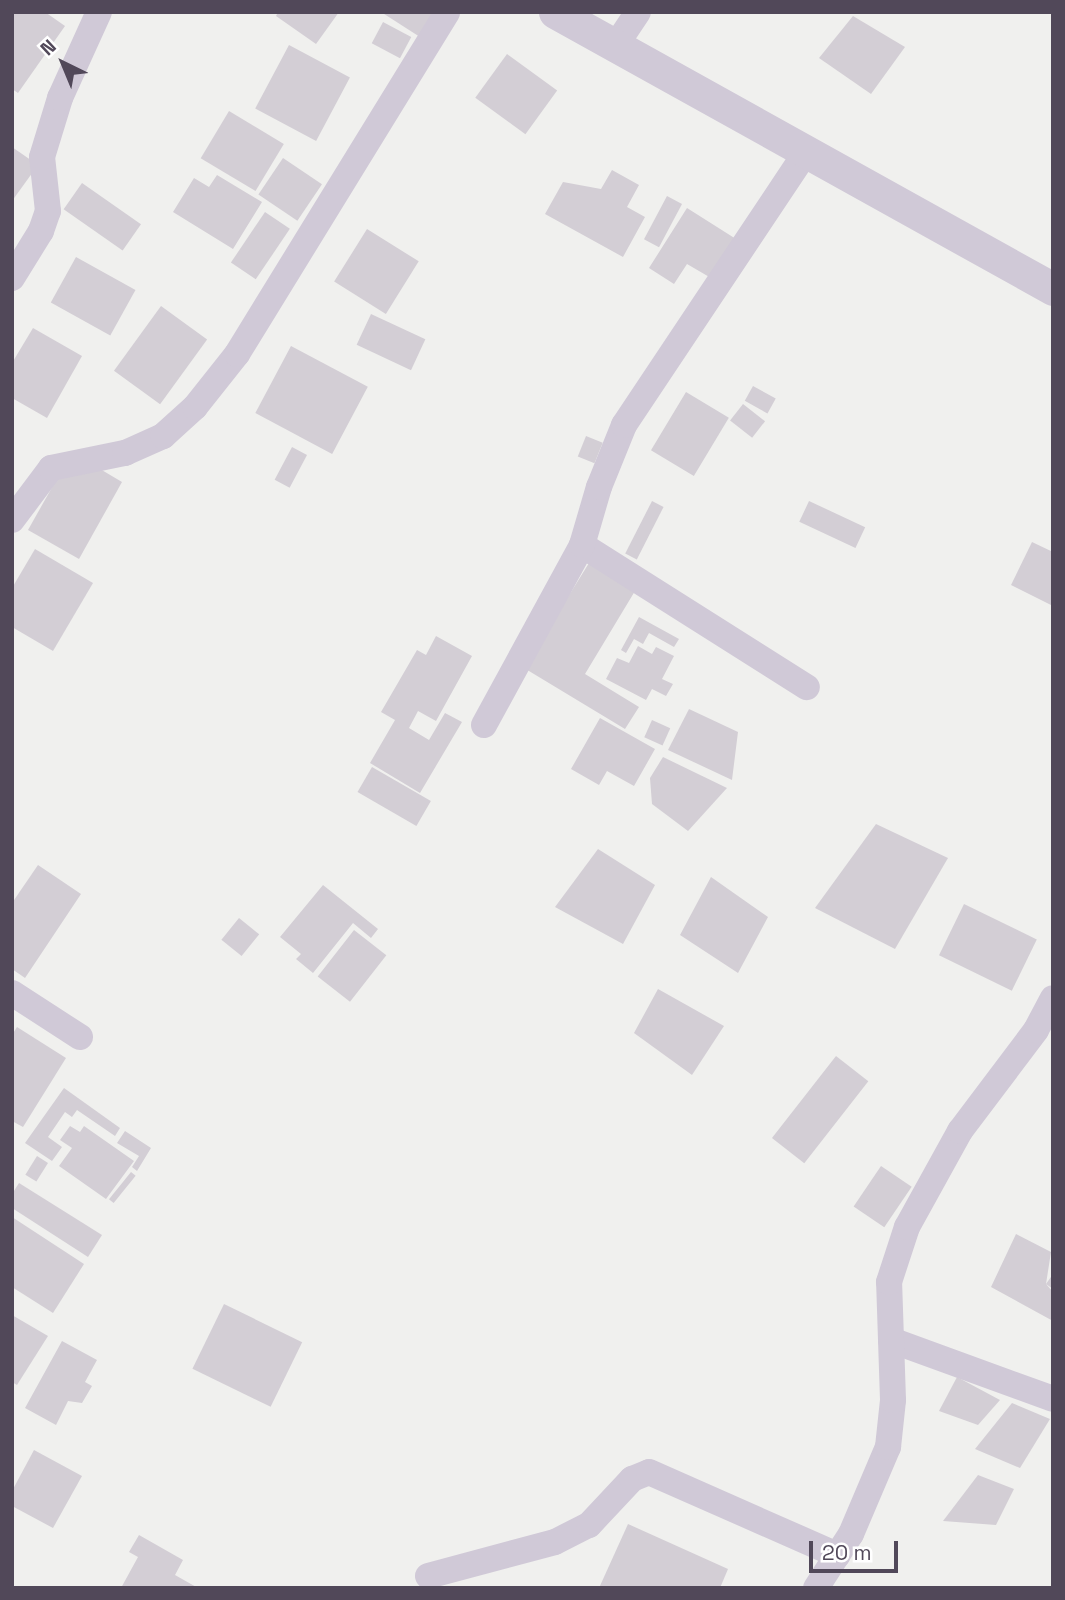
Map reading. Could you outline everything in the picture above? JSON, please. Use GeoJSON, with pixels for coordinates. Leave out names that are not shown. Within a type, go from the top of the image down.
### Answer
{"type":"FeatureCollection","features":[{"type":"Feature","properties":{"kind":"street"},"geometry":{"type":"LineString","coordinates":[[12,278],[41,232],[48,211],[42,157],[60,98],[99,12]]}},
{"type":"Feature","properties":{"kind":"street"},"geometry":{"type":"LineString","coordinates":[[12,520],[51,468],[125,453],[163,436],[195,407],[237,354],[447,12]]}},
{"type":"Feature","properties":{"kind":"street"},"geometry":{"type":"LineString","coordinates":[[555,12],[805,155],[1053,289]]}},
{"type":"Feature","properties":{"kind":"street"},"geometry":{"type":"LineString","coordinates":[[614,48],[638,12]]}},
{"type":"Feature","properties":{"kind":"street"},"geometry":{"type":"LineString","coordinates":[[484,725],[582,545],[599,487],[624,425],[805,155]]}},
{"type":"Feature","properties":{"kind":"street"},"geometry":{"type":"LineString","coordinates":[[582,545],[807,687]]}},
{"type":"Feature","properties":{"kind":"street"},"geometry":{"type":"LineString","coordinates":[[12,992],[80,1037]]}},
{"type":"Feature","properties":{"kind":"street"},"geometry":{"type":"LineString","coordinates":[[816,1588],[851,1534],[888,1447],[891,1340],[889,1282],[907,1227],[960,1131],[1036,1030],[1053,998]]}},
{"type":"Feature","properties":{"kind":"street"},"geometry":{"type":"LineString","coordinates":[[891,1340],[1053,1399]]}},
{"type":"Feature","properties":{"kind":"street"},"geometry":{"type":"LineString","coordinates":[[428,1576],[555,1542],[589,1525],[632,1479],[649,1472],[837,1555]]}},
{"type":"Feature","properties":{"kind":"building"},"geometry":{"type":"Polygon","coordinates":[[[12,12],[45,12],[65,26],[18,93],[12,89],[12,12]]]}},
{"type":"Feature","properties":{"kind":"building"},"geometry":{"type":"Polygon","coordinates":[[[278,12],[339,12],[316,44],[276,16],[278,12]]]}},
{"type":"Feature","properties":{"kind":"building"},"geometry":{"type":"Polygon","coordinates":[[[381,12],[429,12],[433,15],[420,37],[381,12]]]}},
{"type":"Feature","properties":{"kind":"building"},"geometry":{"type":"Polygon","coordinates":[[[853,16],[905,47],[871,94],[819,58],[853,16]]]}},
{"type":"Feature","properties":{"kind":"building"},"geometry":{"type":"Polygon","coordinates":[[[383,22],[411,37],[400,58],[372,43],[383,22]]]}},
{"type":"Feature","properties":{"kind":"building"},"geometry":{"type":"Polygon","coordinates":[[[289,45],[350,77],[316,141],[255,109],[289,45]]]}},
{"type":"Feature","properties":{"kind":"building"},"geometry":{"type":"Polygon","coordinates":[[[507,54],[557,90],[525,134],[475,98],[507,54]]]}},
{"type":"Feature","properties":{"kind":"building"},"geometry":{"type":"Polygon","coordinates":[[[229,111],[284,144],[256,191],[201,158],[229,111]]]}},
{"type":"Feature","properties":{"kind":"building"},"geometry":{"type":"Polygon","coordinates":[[[12,147],[38,165],[12,201],[12,147]]]}},
{"type":"Feature","properties":{"kind":"building"},"geometry":{"type":"Polygon","coordinates":[[[283,158],[322,184],[297,221],[258,194],[283,158]]]}},
{"type":"Feature","properties":{"kind":"building"},"geometry":{"type":"Polygon","coordinates":[[[612,170],[639,185],[627,207],[645,217],[623,257],[545,214],[563,182],[601,189],[612,170]]]}},
{"type":"Feature","properties":{"kind":"building"},"geometry":{"type":"Polygon","coordinates":[[[217,175],[262,202],[233,249],[173,212],[194,178],[209,187],[217,175]]]}},
{"type":"Feature","properties":{"kind":"building"},"geometry":{"type":"Polygon","coordinates":[[[82,183],[141,224],[123,251],[64,209],[82,183]]]}},
{"type":"Feature","properties":{"kind":"building"},"geometry":{"type":"Polygon","coordinates":[[[667,196],[682,204],[659,247],[644,239],[667,196]]]}},
{"type":"Feature","properties":{"kind":"building"},"geometry":{"type":"Polygon","coordinates":[[[687,208],[736,239],[711,278],[687,264],[674,284],[649,268],[687,208]]]}},
{"type":"Feature","properties":{"kind":"building"},"geometry":{"type":"Polygon","coordinates":[[[265,212],[290,229],[256,279],[231,263],[265,212]]]}},
{"type":"Feature","properties":{"kind":"building"},"geometry":{"type":"Polygon","coordinates":[[[367,229],[419,261],[386,314],[334,282],[367,229]]]}},
{"type":"Feature","properties":{"kind":"building"},"geometry":{"type":"Polygon","coordinates":[[[76,257],[135,290],[110,335],[51,302],[76,257]]]}},
{"type":"Feature","properties":{"kind":"building"},"geometry":{"type":"Polygon","coordinates":[[[161,306],[207,340],[160,404],[114,371],[161,306]]]}},
{"type":"Feature","properties":{"kind":"building"},"geometry":{"type":"Polygon","coordinates":[[[371,314],[425,339],[411,370],[357,345],[371,314]]]}},
{"type":"Feature","properties":{"kind":"building"},"geometry":{"type":"Polygon","coordinates":[[[33,328],[82,356],[47,418],[12,398],[12,363],[33,328]]]}},
{"type":"Feature","properties":{"kind":"building"},"geometry":{"type":"Polygon","coordinates":[[[291,346],[368,387],[332,454],[255,413],[291,346]]]}},
{"type":"Feature","properties":{"kind":"building"},"geometry":{"type":"Polygon","coordinates":[[[753,386],[776,399],[767,413],[745,401],[753,386]]]}},
{"type":"Feature","properties":{"kind":"building"},"geometry":{"type":"Polygon","coordinates":[[[686,392],[729,418],[694,476],[651,450],[686,392]]]}},
{"type":"Feature","properties":{"kind":"building"},"geometry":{"type":"Polygon","coordinates":[[[743,404],[765,421],[752,438],[730,421],[743,404]]]}},
{"type":"Feature","properties":{"kind":"building"},"geometry":{"type":"Polygon","coordinates":[[[586,436],[603,443],[594,463],[578,456],[586,436]]]}},
{"type":"Feature","properties":{"kind":"building"},"geometry":{"type":"Polygon","coordinates":[[[292,447],[307,455],[290,488],[275,480],[292,447]]]}},
{"type":"Feature","properties":{"kind":"building"},"geometry":{"type":"Polygon","coordinates":[[[95,466],[122,482],[79,559],[28,530],[59,475],[95,466]]]}},
{"type":"Feature","properties":{"kind":"building"},"geometry":{"type":"Polygon","coordinates":[[[652,501],[664,507],[637,559],[625,554],[652,501]]]}},
{"type":"Feature","properties":{"kind":"building"},"geometry":{"type":"Polygon","coordinates":[[[809,501],[865,527],[855,548],[799,522],[809,501]]]}},
{"type":"Feature","properties":{"kind":"building"},"geometry":{"type":"Polygon","coordinates":[[[1032,542],[1053,552],[1053,606],[1011,585],[1032,542]]]}},
{"type":"Feature","properties":{"kind":"building"},"geometry":{"type":"Polygon","coordinates":[[[35,549],[93,583],[53,651],[12,627],[12,588],[35,549]]]}},
{"type":"Feature","properties":{"kind":"building"},"geometry":{"type":"Polygon","coordinates":[[[589,563],[635,591],[585,674],[639,707],[625,729],[524,668],[589,563]]]}},
{"type":"Feature","properties":{"kind":"building"},"geometry":{"type":"Polygon","coordinates":[[[639,617],[679,639],[674,647],[649,633],[643,644],[634,639],[626,653],[621,650],[639,617]]]}},
{"type":"Feature","properties":{"kind":"building"},"geometry":{"type":"Polygon","coordinates":[[[436,636],[472,656],[436,721],[418,711],[409,728],[429,740],[445,713],[462,722],[420,793],[370,763],[395,720],[381,712],[417,650],[426,655],[436,636]]]}},
{"type":"Feature","properties":{"kind":"building"},"geometry":{"type":"Polygon","coordinates":[[[638,646],[652,654],[656,647],[674,656],[662,679],[673,684],[666,696],[652,689],[646,700],[606,679],[617,658],[629,663],[638,646]]]}},
{"type":"Feature","properties":{"kind":"building"},"geometry":{"type":"Polygon","coordinates":[[[689,709],[738,732],[732,780],[668,750],[689,709]]]}},
{"type":"Feature","properties":{"kind":"building"},"geometry":{"type":"Polygon","coordinates":[[[600,718],[655,749],[634,786],[607,771],[599,785],[571,769],[600,718]]]}},
{"type":"Feature","properties":{"kind":"building"},"geometry":{"type":"Polygon","coordinates":[[[652,720],[670,728],[663,745],[644,737],[652,720]]]}},
{"type":"Feature","properties":{"kind":"building"},"geometry":{"type":"Polygon","coordinates":[[[663,757],[727,788],[688,831],[652,804],[650,778],[663,757]]]}},
{"type":"Feature","properties":{"kind":"building"},"geometry":{"type":"Polygon","coordinates":[[[372,767],[431,801],[416,826],[358,792],[372,767]]]}},
{"type":"Feature","properties":{"kind":"building"},"geometry":{"type":"Polygon","coordinates":[[[876,824],[948,858],[895,949],[815,908],[876,824]]]}},
{"type":"Feature","properties":{"kind":"building"},"geometry":{"type":"Polygon","coordinates":[[[598,849],[655,885],[623,944],[555,907],[598,849]]]}},
{"type":"Feature","properties":{"kind":"building"},"geometry":{"type":"Polygon","coordinates":[[[38,865],[81,894],[25,978],[12,969],[12,903],[38,865]]]}},
{"type":"Feature","properties":{"kind":"building"},"geometry":{"type":"Polygon","coordinates":[[[711,877],[768,917],[738,973],[680,935],[711,877]]]}},
{"type":"Feature","properties":{"kind":"building"},"geometry":{"type":"Polygon","coordinates":[[[323,885],[378,929],[371,938],[353,923],[313,973],[296,959],[301,954],[280,937],[323,885]]]}},
{"type":"Feature","properties":{"kind":"building"},"geometry":{"type":"Polygon","coordinates":[[[964,904],[1037,940],[1012,991],[939,955],[964,904]]]}},
{"type":"Feature","properties":{"kind":"building"},"geometry":{"type":"Polygon","coordinates":[[[239,918],[259,934],[242,956],[221,940],[239,918]]]}},
{"type":"Feature","properties":{"kind":"building"},"geometry":{"type":"Polygon","coordinates":[[[354,930],[386,955],[350,1002],[318,976],[354,930]]]}},
{"type":"Feature","properties":{"kind":"building"},"geometry":{"type":"Polygon","coordinates":[[[658,989],[724,1026],[692,1075],[634,1033],[658,989]]]}},
{"type":"Feature","properties":{"kind":"building"},"geometry":{"type":"Polygon","coordinates":[[[17,1027],[66,1058],[23,1127],[12,1121],[12,1035],[17,1027]]]}},
{"type":"Feature","properties":{"kind":"building"},"geometry":{"type":"Polygon","coordinates":[[[836,1056],[868,1081],[804,1163],[772,1138],[836,1056]]]}},
{"type":"Feature","properties":{"kind":"building"},"geometry":{"type":"Polygon","coordinates":[[[64,1088],[120,1128],[115,1136],[77,1110],[72,1117],[65,1112],[48,1137],[62,1147],[52,1161],[25,1143],[64,1088]]]}},
{"type":"Feature","properties":{"kind":"building"},"geometry":{"type":"Polygon","coordinates":[[[70,1126],[80,1132],[84,1126],[134,1161],[106,1199],[59,1166],[72,1148],[60,1140],[70,1126]]]}},
{"type":"Feature","properties":{"kind":"building"},"geometry":{"type":"Polygon","coordinates":[[[125,1131],[151,1148],[137,1171],[132,1167],[139,1156],[117,1143],[125,1131]]]}},
{"type":"Feature","properties":{"kind":"building"},"geometry":{"type":"Polygon","coordinates":[[[37,1156],[48,1163],[36,1182],[25,1175],[37,1156]]]}},
{"type":"Feature","properties":{"kind":"building"},"geometry":{"type":"Polygon","coordinates":[[[881,1166],[912,1187],[884,1227],[854,1207],[881,1166]]]}},
{"type":"Feature","properties":{"kind":"building"},"geometry":{"type":"Polygon","coordinates":[[[131,1172],[136,1176],[114,1203],[109,1199],[131,1172]]]}},
{"type":"Feature","properties":{"kind":"building"},"geometry":{"type":"Polygon","coordinates":[[[19,1183],[102,1235],[88,1257],[12,1208],[12,1194],[19,1183]]]}},
{"type":"Feature","properties":{"kind":"building"},"geometry":{"type":"Polygon","coordinates":[[[12,1217],[84,1264],[53,1313],[12,1287],[12,1217]]]}},
{"type":"Feature","properties":{"kind":"building"},"geometry":{"type":"Polygon","coordinates":[[[1016,1234],[1051,1252],[1046,1284],[1053,1292],[1053,1321],[991,1287],[1016,1234]]]}},
{"type":"Feature","properties":{"kind":"building"},"geometry":{"type":"Polygon","coordinates":[[[1053,1274],[1053,1289],[1046,1284],[1053,1274]]]}},
{"type":"Feature","properties":{"kind":"building"},"geometry":{"type":"Polygon","coordinates":[[[224,1304],[302,1342],[271,1407],[192,1369],[224,1304]]]}},
{"type":"Feature","properties":{"kind":"building"},"geometry":{"type":"Polygon","coordinates":[[[12,1315],[48,1336],[17,1385],[12,1382],[12,1315]]]}},
{"type":"Feature","properties":{"kind":"building"},"geometry":{"type":"Polygon","coordinates":[[[62,1341],[97,1360],[85,1382],[92,1386],[82,1403],[68,1401],[56,1425],[25,1408],[62,1341]]]}},
{"type":"Feature","properties":{"kind":"building"},"geometry":{"type":"Polygon","coordinates":[[[957,1377],[1000,1400],[978,1425],[939,1411],[957,1377]]]}},
{"type":"Feature","properties":{"kind":"building"},"geometry":{"type":"Polygon","coordinates":[[[1012,1403],[1050,1419],[1020,1468],[975,1449],[1012,1403]]]}},
{"type":"Feature","properties":{"kind":"building"},"geometry":{"type":"Polygon","coordinates":[[[34,1450],[82,1476],[53,1528],[12,1506],[12,1491],[34,1450]]]}},
{"type":"Feature","properties":{"kind":"building"},"geometry":{"type":"Polygon","coordinates":[[[978,1475],[1014,1489],[996,1525],[943,1521],[978,1475]]]}},
{"type":"Feature","properties":{"kind":"building"},"geometry":{"type":"Polygon","coordinates":[[[628,1524],[728,1569],[720,1588],[599,1588],[628,1524]]]}},
{"type":"Feature","properties":{"kind":"building"},"geometry":{"type":"Polygon","coordinates":[[[139,1535],[183,1560],[175,1575],[198,1588],[121,1588],[138,1557],[129,1552],[139,1535]]]}}]}
